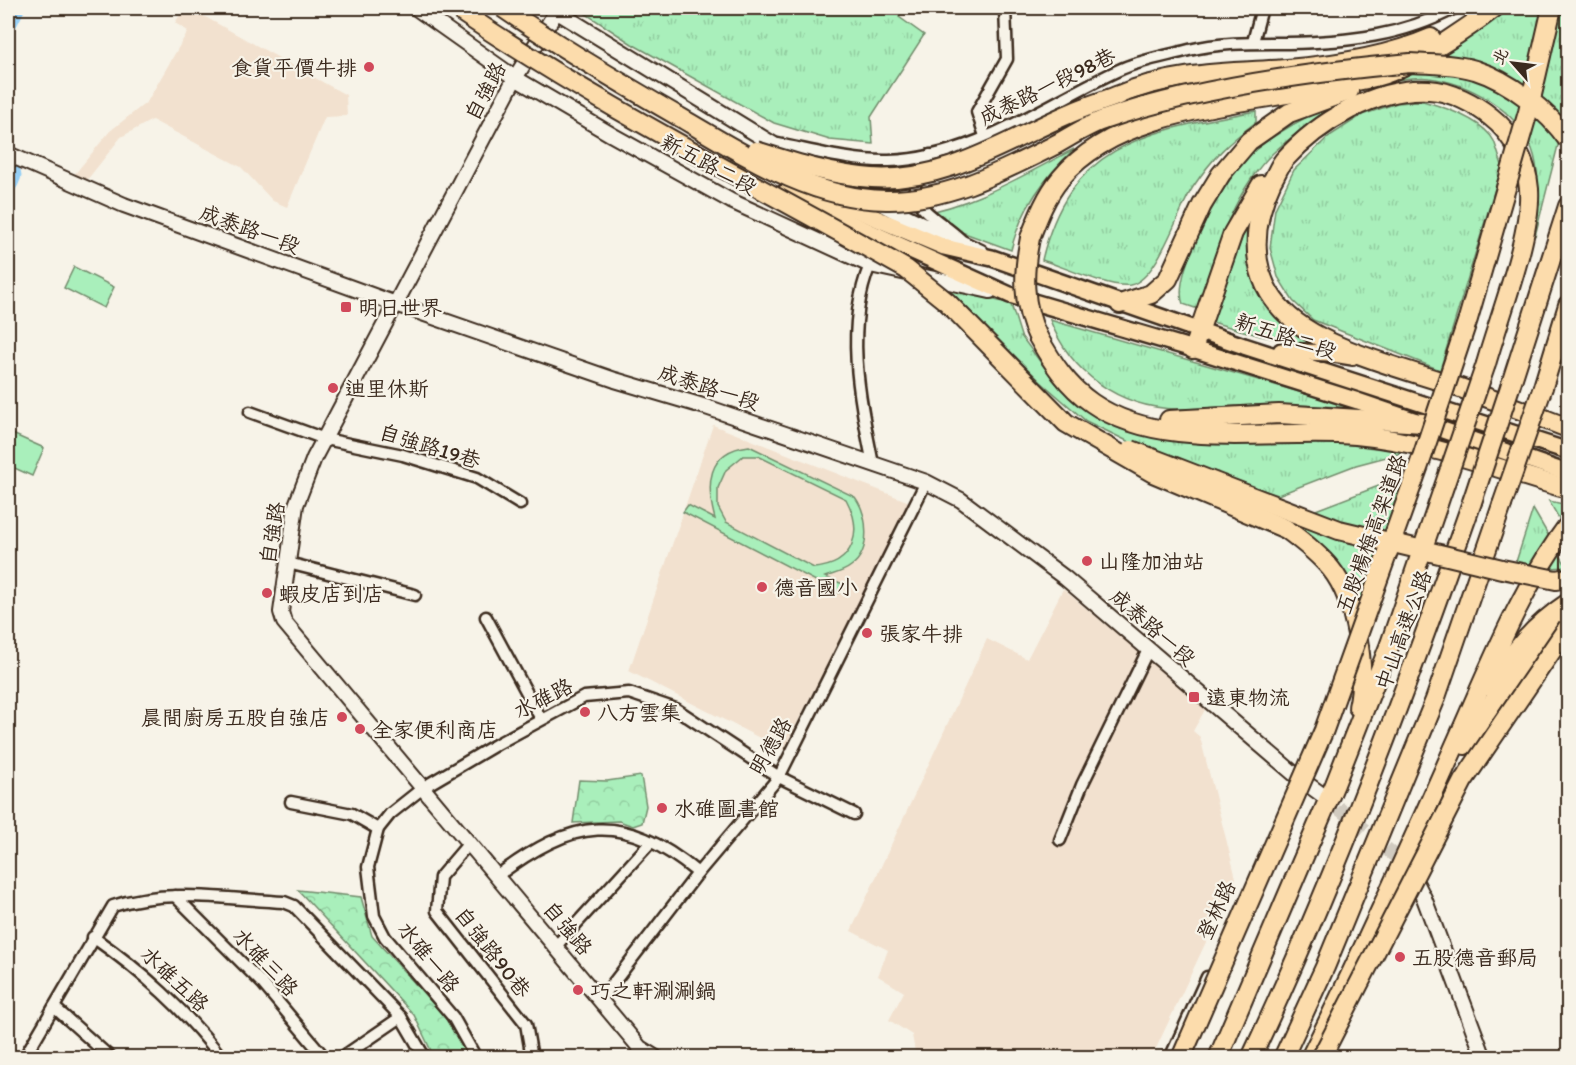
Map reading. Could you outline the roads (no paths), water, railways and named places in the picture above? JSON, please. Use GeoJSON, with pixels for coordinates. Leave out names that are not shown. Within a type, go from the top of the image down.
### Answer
{"type":"FeatureCollection","features":[{"type":"Feature","properties":{"kind":"highway"},"geometry":{"type":"LineString","coordinates":[[460,8],[527,57],[607,106],[906,269],[937,294],[1066,423],[1153,473],[1221,499],[1286,529],[1331,569],[1350,601],[1360,664],[1360,698],[1350,744],[1328,789]]}},
{"type":"Feature","properties":{"kind":"highway"},"geometry":{"type":"LineString","coordinates":[[503,8],[732,149],[817,188],[884,200],[919,199],[955,189],[998,172],[1102,120],[1173,98],[1376,66],[1441,64],[1476,70],[1506,85],[1535,106],[1557,125],[1569,140]]}},
{"type":"Feature","properties":{"kind":"highway"},"geometry":{"type":"LineString","coordinates":[[685,120],[753,150],[818,171],[874,178],[921,174],[985,155],[1072,113],[1119,95],[1178,78],[1312,66],[1403,49],[1430,39],[1485,8]]}},
{"type":"Feature","properties":{"kind":"highway"},"geometry":{"type":"LineString","coordinates":[[1120,304],[1150,294],[1168,279],[1202,205],[1221,174],[1249,141],[1289,113],[1389,73],[1456,34],[1494,8]]}},
{"type":"Feature","properties":{"kind":"highway","name":"五股楊梅高架道路"},"geometry":{"type":"LineString","coordinates":[[1181,1058],[1324,730],[1422,457],[1468,319],[1522,133],[1552,8]]}},
{"type":"Feature","properties":{"kind":"highway"},"geometry":{"type":"LineString","coordinates":[[1389,73],[1303,92],[1189,112],[1140,127],[1095,147],[1061,177],[1047,199],[1030,238],[1024,267],[1029,320],[1060,374],[1072,386],[1105,410],[1153,428],[1192,433],[1357,435],[1427,449],[1569,489]]}},
{"type":"Feature","properties":{"kind":"highway"},"geometry":{"type":"LineString","coordinates":[[1193,349],[1233,233],[1257,190],[1282,161],[1320,129],[1356,106],[1404,91],[1431,90],[1452,95],[1482,110],[1500,124],[1521,158],[1529,189],[1526,230],[1485,364],[1390,644],[1218,1058]]}},
{"type":"Feature","properties":{"kind":"highway"},"geometry":{"type":"LineString","coordinates":[[1282,161],[1262,202],[1255,251],[1263,280],[1278,306],[1309,332],[1382,362],[1569,428]]}},
{"type":"Feature","properties":{"kind":"highway","name":"中山高速公路"},"geometry":{"type":"LineString","coordinates":[[1251,1058],[1300,953],[1400,705],[1472,502],[1569,206]]}},
{"type":"Feature","properties":{"kind":"highway"},"geometry":{"type":"LineString","coordinates":[[859,242],[910,264],[952,299],[1047,397],[1067,414],[1128,448],[1339,530],[1502,569],[1556,580],[1569,578]]}},
{"type":"Feature","properties":{"kind":"highway"},"geometry":{"type":"LineString","coordinates":[[1283,1058],[1325,967],[1436,700],[1569,305]]}},
{"type":"Feature","properties":{"kind":"highway"},"geometry":{"type":"LineString","coordinates":[[1543,387],[1569,330]]}},
{"type":"Feature","properties":{"kind":"highway"},"geometry":{"type":"LineString","coordinates":[[1072,386],[1146,417],[1176,421],[1279,414],[1423,423]]}},
{"type":"Feature","properties":{"kind":"highway"},"geometry":{"type":"LineString","coordinates":[[1310,1058],[1514,616],[1552,547],[1569,525]]}},
{"type":"Feature","properties":{"kind":"highway"},"geometry":{"type":"LineString","coordinates":[[1422,819],[1495,682],[1517,648],[1543,620],[1569,603]]}},
{"type":"Feature","properties":{"kind":"highway"},"geometry":{"type":"LineString","coordinates":[[1422,819],[1465,746],[1503,689],[1529,655],[1555,629],[1569,621]]}},
{"type":"Feature","properties":{"kind":"highway"},"geometry":{"type":"LineString","coordinates":[[1321,1058],[1463,781],[1569,627]]}},
{"type":"Feature","properties":{"kind":"main road","name":"新五路二段"},"geometry":{"type":"LineString","coordinates":[[416,8],[515,78],[612,135],[731,201],[870,265],[1010,295],[1193,349],[1423,423],[1569,474]]}},
{"type":"Feature","properties":{"kind":"main road","name":"新五路二段"},"geometry":{"type":"LineString","coordinates":[[460,8],[627,92],[794,183],[883,223],[944,247],[992,258],[1120,304],[1569,451]]}},
{"type":"Feature","properties":{"kind":"main road","name":"新五路二段"},"geometry":{"type":"LineString","coordinates":[[494,8],[535,45],[620,105],[788,195],[1010,295]]}},
{"type":"Feature","properties":{"kind":"main road","name":"新五路二段"},"geometry":{"type":"LineString","coordinates":[[553,10],[768,142],[897,212],[992,258]]}},
{"type":"Feature","properties":{"kind":"main road","name":"自強路"},"geometry":{"type":"LineString","coordinates":[[553,10],[314,458],[296,505],[281,612],[284,622],[640,1048],[657,1058]]}},
{"type":"Feature","properties":{"kind":"main road","name":"成泰路一段"},"geometry":{"type":"LineString","coordinates":[[8,154],[124,205],[396,304],[615,380],[706,407],[926,482],[961,500],[1065,578],[1299,778],[1328,789]]}},
{"type":"Feature","properties":{"kind":"main road"},"geometry":{"type":"LineString","coordinates":[[1262,351],[1329,352],[1382,362]]}},
{"type":"Feature","properties":{"kind":"main road"},"geometry":{"type":"LineString","coordinates":[[1409,869],[1424,898],[1484,1058]]}},
{"type":"Feature","properties":{"kind":"street"},"geometry":{"type":"LineString","coordinates":[[986,139],[977,112],[1007,59],[1005,8]]}},
{"type":"Feature","properties":{"kind":"street"},"geometry":{"type":"LineString","coordinates":[[1252,42],[1262,8]]}},
{"type":"Feature","properties":{"kind":"street","name":"成泰路一段98巷"},"geometry":{"type":"LineString","coordinates":[[768,142],[859,160],[891,161],[930,155],[986,139],[1122,69],[1192,50],[1252,42],[1290,43],[1374,37],[1428,21],[1455,8]]}},
{"type":"Feature","properties":{"kind":"street"},"geometry":{"type":"LineString","coordinates":[[930,155],[922,166],[916,182],[916,200],[927,214],[967,245]]}},
{"type":"Feature","properties":{"kind":"street"},"geometry":{"type":"LineString","coordinates":[[870,265],[861,290],[856,316],[862,406],[873,464]]}},
{"type":"Feature","properties":{"kind":"street","name":"自強路19巷"},"geometry":{"type":"LineString","coordinates":[[250,412],[325,439],[403,455],[477,478],[520,504]]}},
{"type":"Feature","properties":{"kind":"street","name":"明德路"},"geometry":{"type":"LineString","coordinates":[[601,999],[698,873],[779,777],[926,482]]}},
{"type":"Feature","properties":{"kind":"street"},"geometry":{"type":"LineString","coordinates":[[288,563],[415,595]]}},
{"type":"Feature","properties":{"kind":"street"},"geometry":{"type":"LineString","coordinates":[[486,617],[541,719]]}},
{"type":"Feature","properties":{"kind":"street"},"geometry":{"type":"LineString","coordinates":[[1060,840],[1082,785],[1148,650]]}},
{"type":"Feature","properties":{"kind":"street","name":"水碓路"},"geometry":{"type":"LineString","coordinates":[[424,788],[541,719],[584,697],[629,693],[676,709],[779,777],[854,814]]}},
{"type":"Feature","properties":{"kind":"street","name":"登林路"},"geometry":{"type":"LineString","coordinates":[[1170,1058],[1299,778]]}},
{"type":"Feature","properties":{"kind":"street","name":"水碓一路"},"geometry":{"type":"LineString","coordinates":[[424,788],[390,814],[378,829],[368,867],[374,916],[385,937],[453,1017],[476,1058]]}},
{"type":"Feature","properties":{"kind":"street"},"geometry":{"type":"LineString","coordinates":[[291,802],[352,814],[378,829]]}},
{"type":"Feature","properties":{"kind":"street"},"geometry":{"type":"LineString","coordinates":[[497,876],[543,846],[586,829],[609,829],[651,842],[674,854],[698,873]]}},
{"type":"Feature","properties":{"kind":"street"},"geometry":{"type":"LineString","coordinates":[[556,946],[651,842]]}},
{"type":"Feature","properties":{"kind":"street","name":"自強路90巷"},"geometry":{"type":"LineString","coordinates":[[469,843],[440,878],[436,911],[526,1024],[532,1058]]}},
{"type":"Feature","properties":{"kind":"street"},"geometry":{"type":"LineString","coordinates":[[24,1058],[113,906],[127,901],[175,896],[284,902],[294,906],[401,1017],[425,1058]]}},
{"type":"Feature","properties":{"kind":"street","name":"水碓三路"},"geometry":{"type":"LineString","coordinates":[[175,896],[263,984],[325,1058]]}},
{"type":"Feature","properties":{"kind":"street","name":"水碓五路"},"geometry":{"type":"LineString","coordinates":[[93,937],[139,970],[193,1020],[222,1058]]}},
{"type":"Feature","properties":{"kind":"street"},"geometry":{"type":"LineString","coordinates":[[54,1007],[111,1058]]}},
{"type":"Feature","properties":{"kind":"street"},"geometry":{"type":"LineString","coordinates":[[341,1058],[401,1017]]}},
{"type":"Feature","properties":{"kind":"waterway"},"geometry":{"type":"LineString","coordinates":[[8,20],[14,8]]}},
{"type":"Feature","properties":{"kind":"waterway"},"geometry":{"type":"LineString","coordinates":[[8,167],[11,175],[8,182]]}},
{"type":"Feature","properties":{"kind":"tunnel"},"geometry":{"type":"LineString","coordinates":[[1322,794],[1408,867]]}},
{"type":"Feature","properties":{"kind":"place","name":"食貨平價牛排"},"geometry":{"type":"Point","coordinates":[369,67]}},
{"type":"Feature","properties":{"kind":"place","name":"明日世界"},"geometry":{"type":"Point","coordinates":[346,307]}},
{"type":"Feature","properties":{"kind":"place","name":"迪里休斯"},"geometry":{"type":"Point","coordinates":[333,388]}},
{"type":"Feature","properties":{"kind":"place","name":"山隆加油站"},"geometry":{"type":"Point","coordinates":[1087,561]}},
{"type":"Feature","properties":{"kind":"place","name":"德音國小"},"geometry":{"type":"Point","coordinates":[762,587]}},
{"type":"Feature","properties":{"kind":"place","name":"蝦皮店到店"},"geometry":{"type":"Point","coordinates":[267,593]}},
{"type":"Feature","properties":{"kind":"place","name":"張家牛排"},"geometry":{"type":"Point","coordinates":[867,633]}},
{"type":"Feature","properties":{"kind":"place","name":"遠東物流"},"geometry":{"type":"Point","coordinates":[1194,697]}},
{"type":"Feature","properties":{"kind":"place","name":"八方雲集"},"geometry":{"type":"Point","coordinates":[585,712]}},
{"type":"Feature","properties":{"kind":"place","name":"晨間廚房五股自強店"},"geometry":{"type":"Point","coordinates":[342,717]}},
{"type":"Feature","properties":{"kind":"place","name":"全家便利商店"},"geometry":{"type":"Point","coordinates":[360,729]}},
{"type":"Feature","properties":{"kind":"place","name":"水碓圖書館"},"geometry":{"type":"Point","coordinates":[662,808]}},
{"type":"Feature","properties":{"kind":"place","name":"五股德音郵局"},"geometry":{"type":"Point","coordinates":[1400,957]}},
{"type":"Feature","properties":{"kind":"place","name":"巧之軒涮涮鍋"},"geometry":{"type":"Point","coordinates":[578,990]}}]}
